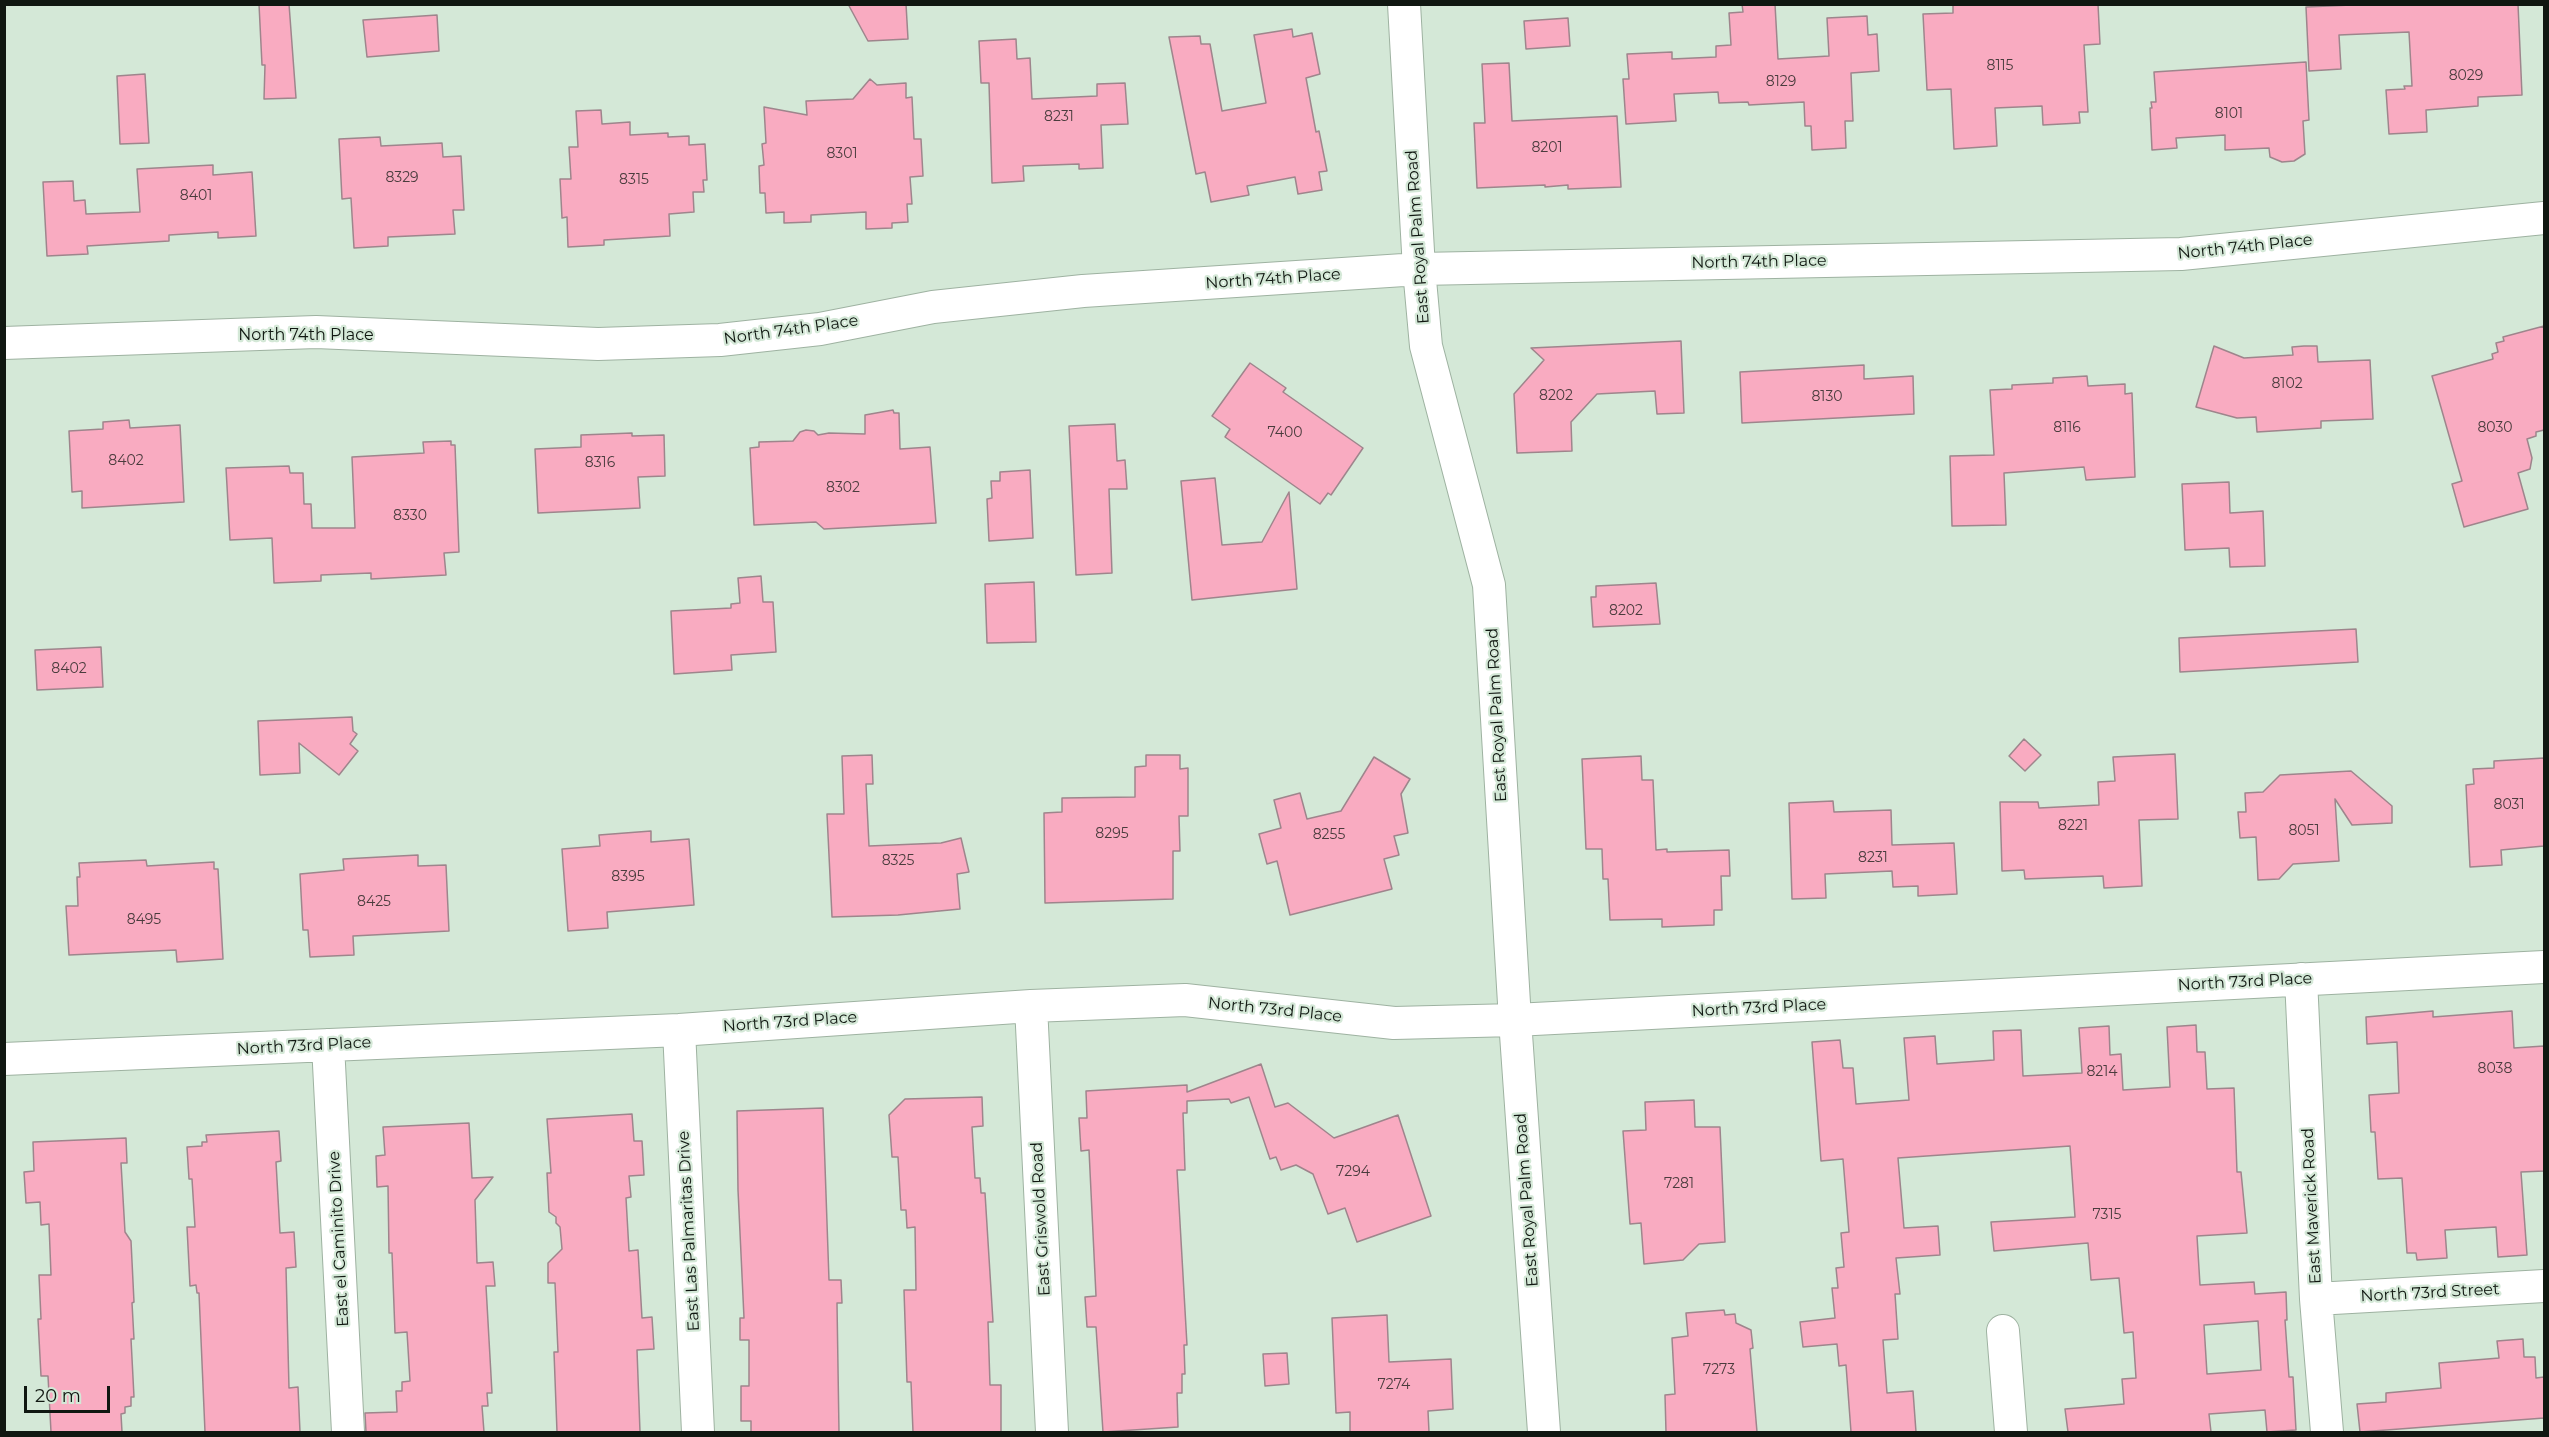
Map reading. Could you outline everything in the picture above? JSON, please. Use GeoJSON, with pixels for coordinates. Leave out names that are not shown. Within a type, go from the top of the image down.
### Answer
{"type":"FeatureCollection","features":[{"type":"Feature","properties":{"kind":"street","name":"East Royal Palm Road"},"geometry":{"type":"LineString","coordinates":[[1404,4],[1419,269],[1426,346],[1489,585],[1515,1020],[1544,1432]]}},
{"type":"Feature","properties":{"kind":"street","name":"North 74th Place"},"geometry":{"type":"LineString","coordinates":[[4,343],[316,332],[598,344],[720,340],[820,328],[933,307],[1083,291],[1419,269],[2181,254],[2544,218]]}},
{"type":"Feature","properties":{"kind":"street","name":"North 73rd Place"},"geometry":{"type":"LineString","coordinates":[[4,1059],[679,1030],[1031,1006],[1185,1000],[1394,1023],[1515,1020],[2544,967]]}},
{"type":"Feature","properties":{"kind":"street","name":"East Maverick Road"},"geometry":{"type":"LineString","coordinates":[[2301,980],[2316,1299],[2327,1432]]}},
{"type":"Feature","properties":{"kind":"street","name":"East Griswold Road"},"geometry":{"type":"LineString","coordinates":[[1031,1006],[1052,1432]]}},
{"type":"Feature","properties":{"kind":"street","name":"East Las Palmaritas Drive"},"geometry":{"type":"LineString","coordinates":[[679,1030],[698,1432]]}},
{"type":"Feature","properties":{"kind":"street","name":"East el Caminito Drive"},"geometry":{"type":"LineString","coordinates":[[328,1045],[348,1432]]}},
{"type":"Feature","properties":{"kind":"street","name":"North 73rd Street"},"geometry":{"type":"LineString","coordinates":[[2316,1299],[2544,1286]]}},
{"type":"Feature","properties":{"kind":"street"},"geometry":{"type":"LineString","coordinates":[[2003,1331],[2011,1432]]}},
{"type":"Feature","properties":{"kind":"building"},"geometry":{"type":"Polygon","coordinates":[[[259,4],[289,4],[296,98],[264,99],[265,65],[262,65],[259,4]]]}},
{"type":"Feature","properties":{"kind":"building"},"geometry":{"type":"Polygon","coordinates":[[[848,4],[906,4],[908,39],[868,41],[848,4]]]}},
{"type":"Feature","properties":{"kind":"building"},"geometry":{"type":"Polygon","coordinates":[[[1742,4],[1775,4],[1778,59],[1829,56],[1827,18],[1867,16],[1868,35],[1877,34],[1879,71],[1851,73],[1853,121],[1845,121],[1846,148],[1812,150],[1811,126],[1805,126],[1804,102],[1749,105],[1748,102],[1719,103],[1718,92],[1674,94],[1676,121],[1626,124],[1623,79],[1629,79],[1627,54],[1672,52],[1672,59],[1716,57],[1716,46],[1731,45],[1729,13],[1743,12],[1742,4]]]}},
{"type":"Feature","properties":{"kind":"building"},"geometry":{"type":"Polygon","coordinates":[[[1953,4],[2098,4],[2100,44],[2084,45],[2088,112],[2079,112],[2080,123],[2043,125],[2042,106],[1995,108],[1997,146],[1954,149],[1951,89],[1927,90],[1923,14],[1953,13],[1953,4]]]}},
{"type":"Feature","properties":{"kind":"building"},"geometry":{"type":"Polygon","coordinates":[[[2374,4],[2518,4],[2522,95],[2478,97],[2478,106],[2426,110],[2427,132],[2389,134],[2386,90],[2405,89],[2404,86],[2412,86],[2409,32],[2339,35],[2341,69],[2309,71],[2306,7],[2374,4]]]}},
{"type":"Feature","properties":{"kind":"building"},"geometry":{"type":"Polygon","coordinates":[[[437,15],[439,51],[367,57],[363,20],[437,15]]]}},
{"type":"Feature","properties":{"kind":"building"},"geometry":{"type":"Polygon","coordinates":[[[1568,18],[1570,46],[1526,49],[1524,21],[1568,18]]]}},
{"type":"Feature","properties":{"kind":"building"},"geometry":{"type":"Polygon","coordinates":[[[1292,29],[1293,37],[1312,33],[1320,74],[1306,78],[1316,132],[1319,131],[1327,171],[1319,172],[1322,190],[1298,194],[1295,177],[1247,186],[1249,195],[1211,202],[1205,172],[1196,174],[1169,37],[1200,36],[1201,44],[1210,44],[1222,111],[1266,103],[1254,35],[1292,29]]]}},
{"type":"Feature","properties":{"kind":"building"},"geometry":{"type":"Polygon","coordinates":[[[1016,39],[1017,59],[1030,58],[1032,99],[1097,96],[1097,84],[1125,83],[1128,124],[1101,125],[1103,168],[1079,169],[1079,164],[1023,166],[1024,181],[992,183],[989,83],[981,83],[979,41],[1016,39]]]}},
{"type":"Feature","properties":{"kind":"building"},"geometry":{"type":"Polygon","coordinates":[[[2306,62],[2309,120],[2303,121],[2305,154],[2294,161],[2282,162],[2270,157],[2269,148],[2225,150],[2225,135],[2176,138],[2177,148],[2152,150],[2150,108],[2152,108],[2151,102],[2156,102],[2154,72],[2306,62]]]}},
{"type":"Feature","properties":{"kind":"building"},"geometry":{"type":"Polygon","coordinates":[[[1509,63],[1512,121],[1617,116],[1621,187],[1568,189],[1568,185],[1545,187],[1545,185],[1477,188],[1474,123],[1485,123],[1482,64],[1509,63]]]}},
{"type":"Feature","properties":{"kind":"building"},"geometry":{"type":"Polygon","coordinates":[[[145,74],[149,143],[120,144],[117,76],[145,74]]]}},
{"type":"Feature","properties":{"kind":"building"},"geometry":{"type":"Polygon","coordinates":[[[870,79],[877,85],[906,83],[906,98],[912,97],[914,139],[921,139],[923,176],[910,177],[912,204],[907,204],[908,222],[892,223],[892,228],[866,229],[866,212],[811,215],[811,222],[784,223],[784,212],[766,213],[765,193],[760,193],[759,166],[764,165],[762,144],[766,143],[764,107],[807,115],[806,101],[853,99],[870,79]]]}},
{"type":"Feature","properties":{"kind":"building"},"geometry":{"type":"Polygon","coordinates":[[[601,110],[602,124],[630,122],[630,135],[668,133],[668,137],[689,136],[689,145],[705,144],[707,180],[703,180],[704,192],[693,192],[694,212],[669,214],[670,236],[604,240],[604,245],[568,247],[567,217],[562,218],[560,179],[571,179],[569,147],[578,147],[576,111],[601,110]]]}},
{"type":"Feature","properties":{"kind":"building"},"geometry":{"type":"Polygon","coordinates":[[[380,137],[381,146],[442,143],[443,157],[461,156],[464,210],[453,210],[455,234],[388,237],[388,246],[354,248],[351,198],[342,199],[339,139],[380,137]]]}},
{"type":"Feature","properties":{"kind":"building"},"geometry":{"type":"Polygon","coordinates":[[[213,165],[213,175],[252,172],[256,236],[218,238],[218,232],[169,235],[169,241],[87,246],[88,254],[47,256],[43,182],[73,181],[74,201],[85,200],[86,214],[140,212],[137,169],[213,165]]]}},
{"type":"Feature","properties":{"kind":"building"},"geometry":{"type":"Polygon","coordinates":[[[2544,326],[2544,430],[2536,432],[2536,436],[2527,439],[2532,458],[2530,469],[2518,473],[2528,509],[2464,527],[2452,484],[2462,481],[2432,376],[2493,359],[2492,354],[2498,352],[2496,343],[2504,341],[2503,337],[2544,326]]]}},
{"type":"Feature","properties":{"kind":"building"},"geometry":{"type":"Polygon","coordinates":[[[1681,341],[1684,413],[1657,414],[1655,391],[1597,394],[1571,422],[1572,451],[1517,453],[1514,394],[1544,360],[1531,348],[1681,341]]]}},
{"type":"Feature","properties":{"kind":"building"},"geometry":{"type":"Polygon","coordinates":[[[2214,346],[2244,358],[2293,355],[2292,347],[2317,346],[2318,362],[2370,360],[2373,419],[2321,421],[2321,428],[2257,432],[2256,417],[2237,418],[2196,407],[2214,346]]]}},
{"type":"Feature","properties":{"kind":"building"},"geometry":{"type":"Polygon","coordinates":[[[1250,363],[1286,388],[1283,392],[1363,448],[1331,495],[1328,493],[1320,504],[1225,437],[1230,429],[1212,416],[1250,363]]]}},
{"type":"Feature","properties":{"kind":"building"},"geometry":{"type":"Polygon","coordinates":[[[1864,365],[1864,379],[1913,376],[1914,414],[1742,423],[1740,372],[1864,365]]]}},
{"type":"Feature","properties":{"kind":"building"},"geometry":{"type":"Polygon","coordinates":[[[2087,376],[2088,386],[2125,384],[2125,394],[2132,393],[2135,477],[2086,480],[2084,467],[2004,473],[2006,525],[1952,526],[1950,456],[1994,455],[1990,390],[2012,389],[2012,385],[2053,383],[2053,378],[2087,376]]]}},
{"type":"Feature","properties":{"kind":"building"},"geometry":{"type":"Polygon","coordinates":[[[893,410],[894,413],[899,413],[900,449],[930,447],[936,523],[824,529],[816,522],[754,525],[750,448],[759,447],[759,442],[793,441],[800,432],[806,430],[814,431],[818,435],[865,434],[865,415],[893,410]]]}},
{"type":"Feature","properties":{"kind":"building"},"geometry":{"type":"Polygon","coordinates":[[[129,420],[130,428],[180,425],[184,502],[82,508],[82,491],[72,492],[69,431],[103,429],[103,422],[129,420]]]}},
{"type":"Feature","properties":{"kind":"building"},"geometry":{"type":"Polygon","coordinates":[[[1115,424],[1117,461],[1125,460],[1127,489],[1109,489],[1112,573],[1076,575],[1069,426],[1115,424]]]}},
{"type":"Feature","properties":{"kind":"building"},"geometry":{"type":"Polygon","coordinates":[[[632,433],[632,436],[664,435],[665,476],[638,477],[640,508],[538,513],[535,449],[581,447],[581,435],[632,433]]]}},
{"type":"Feature","properties":{"kind":"building"},"geometry":{"type":"Polygon","coordinates":[[[451,441],[451,445],[455,445],[459,552],[444,553],[446,575],[371,579],[371,573],[321,575],[321,581],[274,583],[272,538],[230,540],[226,468],[289,466],[290,473],[303,473],[304,504],[311,504],[312,528],[355,528],[352,457],[424,453],[423,442],[451,441]]]}},
{"type":"Feature","properties":{"kind":"building"},"geometry":{"type":"Polygon","coordinates":[[[1030,470],[1033,538],[989,541],[987,499],[992,498],[991,481],[1000,481],[1000,472],[1030,470]]]}},
{"type":"Feature","properties":{"kind":"building"},"geometry":{"type":"Polygon","coordinates":[[[1215,478],[1222,545],[1262,542],[1289,492],[1297,589],[1192,600],[1181,481],[1215,478]]]}},
{"type":"Feature","properties":{"kind":"building"},"geometry":{"type":"Polygon","coordinates":[[[2229,482],[2230,513],[2263,511],[2265,566],[2230,567],[2229,548],[2185,550],[2182,484],[2229,482]]]}},
{"type":"Feature","properties":{"kind":"building"},"geometry":{"type":"Polygon","coordinates":[[[761,576],[763,602],[773,602],[776,652],[731,655],[732,670],[674,674],[671,611],[731,608],[731,604],[740,603],[738,578],[761,576]]]}},
{"type":"Feature","properties":{"kind":"building"},"geometry":{"type":"Polygon","coordinates":[[[1034,582],[1036,642],[987,643],[985,584],[1034,582]]]}},
{"type":"Feature","properties":{"kind":"building"},"geometry":{"type":"Polygon","coordinates":[[[1656,583],[1660,624],[1593,627],[1591,597],[1596,597],[1596,586],[1656,583]]]}},
{"type":"Feature","properties":{"kind":"building"},"geometry":{"type":"Polygon","coordinates":[[[2356,629],[2358,662],[2180,672],[2179,638],[2356,629]]]}},
{"type":"Feature","properties":{"kind":"building"},"geometry":{"type":"Polygon","coordinates":[[[101,647],[103,687],[37,690],[35,650],[101,647]]]}},
{"type":"Feature","properties":{"kind":"building"},"geometry":{"type":"Polygon","coordinates":[[[352,717],[353,731],[357,734],[350,744],[358,751],[339,775],[299,743],[300,773],[260,775],[258,721],[352,717]]]}},
{"type":"Feature","properties":{"kind":"building"},"geometry":{"type":"Polygon","coordinates":[[[2024,739],[2041,755],[2025,771],[2009,756],[2024,739]]]}},
{"type":"Feature","properties":{"kind":"building"},"geometry":{"type":"Polygon","coordinates":[[[2175,754],[2178,819],[2139,820],[2142,886],[2104,888],[2103,876],[2025,879],[2024,870],[2002,871],[2000,802],[2038,802],[2039,808],[2099,805],[2098,782],[2115,781],[2113,757],[2175,754]]]}},
{"type":"Feature","properties":{"kind":"building"},"geometry":{"type":"Polygon","coordinates":[[[872,755],[873,784],[866,784],[869,846],[941,843],[961,838],[969,872],[957,874],[960,909],[898,915],[832,917],[827,814],[844,814],[842,756],[872,755]]]}},
{"type":"Feature","properties":{"kind":"building"},"geometry":{"type":"Polygon","coordinates":[[[1146,755],[1180,755],[1180,769],[1188,768],[1188,816],[1179,816],[1180,851],[1173,851],[1173,899],[1045,903],[1044,813],[1062,812],[1062,798],[1135,797],[1135,767],[1146,766],[1146,755]]]}},
{"type":"Feature","properties":{"kind":"building"},"geometry":{"type":"Polygon","coordinates":[[[1641,756],[1642,780],[1653,780],[1656,850],[1667,849],[1667,852],[1729,850],[1730,876],[1721,876],[1722,910],[1714,910],[1714,925],[1662,927],[1662,919],[1610,920],[1608,879],[1603,879],[1602,849],[1586,849],[1582,759],[1641,756]]]}},
{"type":"Feature","properties":{"kind":"building"},"geometry":{"type":"Polygon","coordinates":[[[1374,757],[1410,779],[1401,794],[1408,833],[1394,836],[1399,855],[1384,859],[1392,889],[1290,915],[1277,861],[1267,864],[1259,834],[1281,828],[1274,800],[1300,793],[1307,819],[1341,811],[1374,757]]]}},
{"type":"Feature","properties":{"kind":"building"},"geometry":{"type":"Polygon","coordinates":[[[2544,758],[2544,846],[2501,850],[2502,865],[2470,867],[2466,785],[2474,784],[2473,769],[2494,768],[2494,761],[2544,758]]]}},
{"type":"Feature","properties":{"kind":"building"},"geometry":{"type":"Polygon","coordinates":[[[2351,771],[2392,806],[2392,823],[2352,825],[2335,799],[2339,861],[2293,864],[2279,879],[2258,880],[2256,837],[2240,838],[2238,812],[2246,812],[2245,793],[2263,792],[2280,775],[2351,771]]]}},
{"type":"Feature","properties":{"kind":"building"},"geometry":{"type":"Polygon","coordinates":[[[1833,801],[1834,812],[1891,810],[1892,845],[1954,843],[1957,894],[1918,896],[1918,886],[1893,887],[1892,871],[1825,874],[1826,898],[1792,899],[1789,803],[1833,801]]]}},
{"type":"Feature","properties":{"kind":"building"},"geometry":{"type":"Polygon","coordinates":[[[651,831],[651,842],[689,839],[694,905],[607,912],[608,928],[568,931],[562,849],[600,846],[599,835],[651,831]]]}},
{"type":"Feature","properties":{"kind":"building"},"geometry":{"type":"Polygon","coordinates":[[[418,855],[418,866],[446,865],[449,931],[353,936],[354,955],[310,957],[308,930],[303,930],[300,874],[344,870],[343,859],[418,855]]]}},
{"type":"Feature","properties":{"kind":"building"},"geometry":{"type":"Polygon","coordinates":[[[146,860],[147,866],[214,862],[214,869],[218,869],[223,959],[177,962],[176,950],[69,955],[66,906],[78,906],[79,863],[146,860]]]}},
{"type":"Feature","properties":{"kind":"building"},"geometry":{"type":"Polygon","coordinates":[[[2433,1011],[2433,1017],[2512,1011],[2514,1048],[2544,1046],[2544,1171],[2521,1172],[2527,1255],[2498,1257],[2496,1227],[2445,1230],[2447,1258],[2417,1260],[2416,1253],[2407,1253],[2402,1178],[2378,1179],[2375,1132],[2371,1132],[2369,1095],[2399,1093],[2397,1042],[2367,1044],[2366,1017],[2433,1011]]]}},
{"type":"Feature","properties":{"kind":"building"},"geometry":{"type":"Polygon","coordinates":[[[2196,1025],[2197,1052],[2205,1052],[2207,1089],[2234,1088],[2237,1172],[2241,1172],[2247,1233],[2197,1236],[2200,1285],[2254,1282],[2255,1294],[2286,1292],[2287,1320],[2285,1320],[2289,1377],[2293,1377],[2296,1430],[2267,1432],[2265,1410],[2209,1414],[2211,1432],[2068,1432],[2065,1409],[2124,1404],[2122,1379],[2136,1378],[2133,1332],[2124,1333],[2119,1278],[2091,1280],[2088,1243],[1994,1251],[1991,1222],[2075,1217],[2070,1146],[1898,1158],[1904,1228],[1938,1226],[1940,1255],[1896,1258],[1900,1294],[1895,1294],[1898,1339],[1883,1340],[1887,1393],[1913,1391],[1916,1432],[1851,1432],[1846,1365],[1839,1366],[1837,1344],[1803,1347],[1800,1322],[1835,1318],[1832,1288],[1838,1288],[1836,1268],[1844,1267],[1841,1233],[1849,1232],[1843,1159],[1821,1161],[1812,1042],[1840,1040],[1843,1068],[1853,1068],[1856,1104],[1909,1100],[1904,1038],[1935,1036],[1937,1064],[1994,1060],[1993,1031],[2021,1030],[2023,1076],[2082,1073],[2079,1028],[2109,1026],[2110,1055],[2121,1054],[2123,1090],[2170,1087],[2167,1027],[2196,1025]],[[2258,1321],[2204,1325],[2207,1374],[2261,1370],[2258,1321]]]}},
{"type":"Feature","properties":{"kind":"building"},"geometry":{"type":"Polygon","coordinates":[[[1261,1064],[1275,1107],[1288,1103],[1334,1138],[1398,1115],[1431,1216],[1357,1242],[1345,1208],[1328,1214],[1313,1174],[1296,1165],[1281,1170],[1276,1157],[1270,1159],[1249,1097],[1231,1103],[1229,1099],[1187,1101],[1187,1113],[1183,1113],[1185,1170],[1177,1170],[1187,1345],[1184,1345],[1185,1374],[1182,1374],[1182,1393],[1177,1393],[1178,1427],[1103,1432],[1096,1327],[1087,1327],[1085,1297],[1096,1296],[1089,1150],[1081,1151],[1079,1118],[1087,1118],[1086,1091],[1187,1085],[1187,1092],[1261,1064]]]}},
{"type":"Feature","properties":{"kind":"building"},"geometry":{"type":"Polygon","coordinates":[[[982,1097],[983,1126],[972,1127],[975,1178],[980,1178],[981,1193],[985,1193],[993,1322],[988,1322],[990,1385],[1001,1385],[1001,1432],[913,1432],[911,1382],[907,1382],[904,1290],[916,1290],[915,1227],[907,1228],[906,1210],[901,1210],[898,1157],[892,1157],[889,1115],[905,1099],[982,1097]]]}},
{"type":"Feature","properties":{"kind":"building"},"geometry":{"type":"Polygon","coordinates":[[[1694,1100],[1695,1127],[1720,1127],[1725,1242],[1699,1244],[1683,1260],[1644,1264],[1641,1223],[1630,1224],[1623,1131],[1646,1130],[1645,1102],[1694,1100]]]}},
{"type":"Feature","properties":{"kind":"building"},"geometry":{"type":"Polygon","coordinates":[[[823,1108],[829,1280],[841,1280],[842,1303],[837,1303],[839,1432],[751,1432],[751,1421],[741,1421],[741,1386],[749,1386],[749,1340],[740,1340],[740,1318],[744,1318],[737,1111],[823,1108]]]}},
{"type":"Feature","properties":{"kind":"building"},"geometry":{"type":"Polygon","coordinates":[[[632,1114],[634,1141],[642,1141],[644,1175],[629,1176],[631,1197],[626,1198],[629,1251],[638,1250],[642,1318],[652,1317],[654,1349],[637,1350],[640,1432],[557,1432],[554,1352],[558,1352],[555,1283],[548,1283],[548,1263],[562,1249],[560,1227],[556,1223],[556,1217],[549,1212],[547,1173],[551,1173],[547,1119],[632,1114]]]}},
{"type":"Feature","properties":{"kind":"building"},"geometry":{"type":"Polygon","coordinates":[[[469,1123],[472,1178],[493,1177],[475,1200],[477,1263],[493,1262],[495,1286],[486,1286],[492,1393],[487,1393],[488,1406],[482,1406],[484,1432],[366,1432],[365,1413],[397,1412],[396,1391],[402,1391],[402,1382],[410,1381],[407,1332],[395,1333],[392,1253],[389,1253],[388,1186],[377,1187],[376,1156],[385,1155],[383,1127],[469,1123]]]}},
{"type":"Feature","properties":{"kind":"building"},"geometry":{"type":"Polygon","coordinates":[[[279,1131],[281,1161],[276,1162],[280,1233],[294,1232],[296,1267],[286,1268],[289,1388],[298,1387],[300,1432],[205,1432],[199,1293],[197,1293],[196,1285],[190,1286],[187,1227],[195,1227],[187,1147],[202,1146],[202,1142],[207,1142],[206,1135],[279,1131]]]}},
{"type":"Feature","properties":{"kind":"building"},"geometry":{"type":"Polygon","coordinates":[[[126,1138],[127,1163],[121,1163],[125,1232],[131,1241],[134,1339],[131,1339],[134,1397],[131,1397],[131,1406],[125,1407],[125,1413],[121,1414],[122,1432],[51,1432],[48,1376],[41,1376],[38,1319],[41,1319],[39,1275],[51,1275],[49,1224],[41,1225],[40,1202],[26,1203],[24,1172],[34,1171],[33,1142],[126,1138]]]}},
{"type":"Feature","properties":{"kind":"building"},"geometry":{"type":"Polygon","coordinates":[[[1724,1310],[1725,1315],[1735,1314],[1736,1323],[1751,1330],[1753,1348],[1750,1349],[1757,1432],[1666,1432],[1665,1395],[1675,1394],[1672,1338],[1688,1336],[1686,1313],[1724,1310]]]}},
{"type":"Feature","properties":{"kind":"building"},"geometry":{"type":"Polygon","coordinates":[[[1387,1315],[1389,1362],[1451,1359],[1453,1409],[1428,1411],[1429,1432],[1350,1432],[1350,1412],[1336,1413],[1332,1318],[1387,1315]]]}},
{"type":"Feature","properties":{"kind":"building"},"geometry":{"type":"Polygon","coordinates":[[[2523,1339],[2524,1357],[2535,1357],[2536,1378],[2544,1377],[2544,1418],[2360,1432],[2357,1404],[2386,1402],[2386,1393],[2441,1388],[2439,1363],[2499,1358],[2497,1341],[2523,1339]]]}},
{"type":"Feature","properties":{"kind":"building"},"geometry":{"type":"Polygon","coordinates":[[[1287,1353],[1289,1384],[1265,1386],[1263,1354],[1287,1353]]]}}]}
